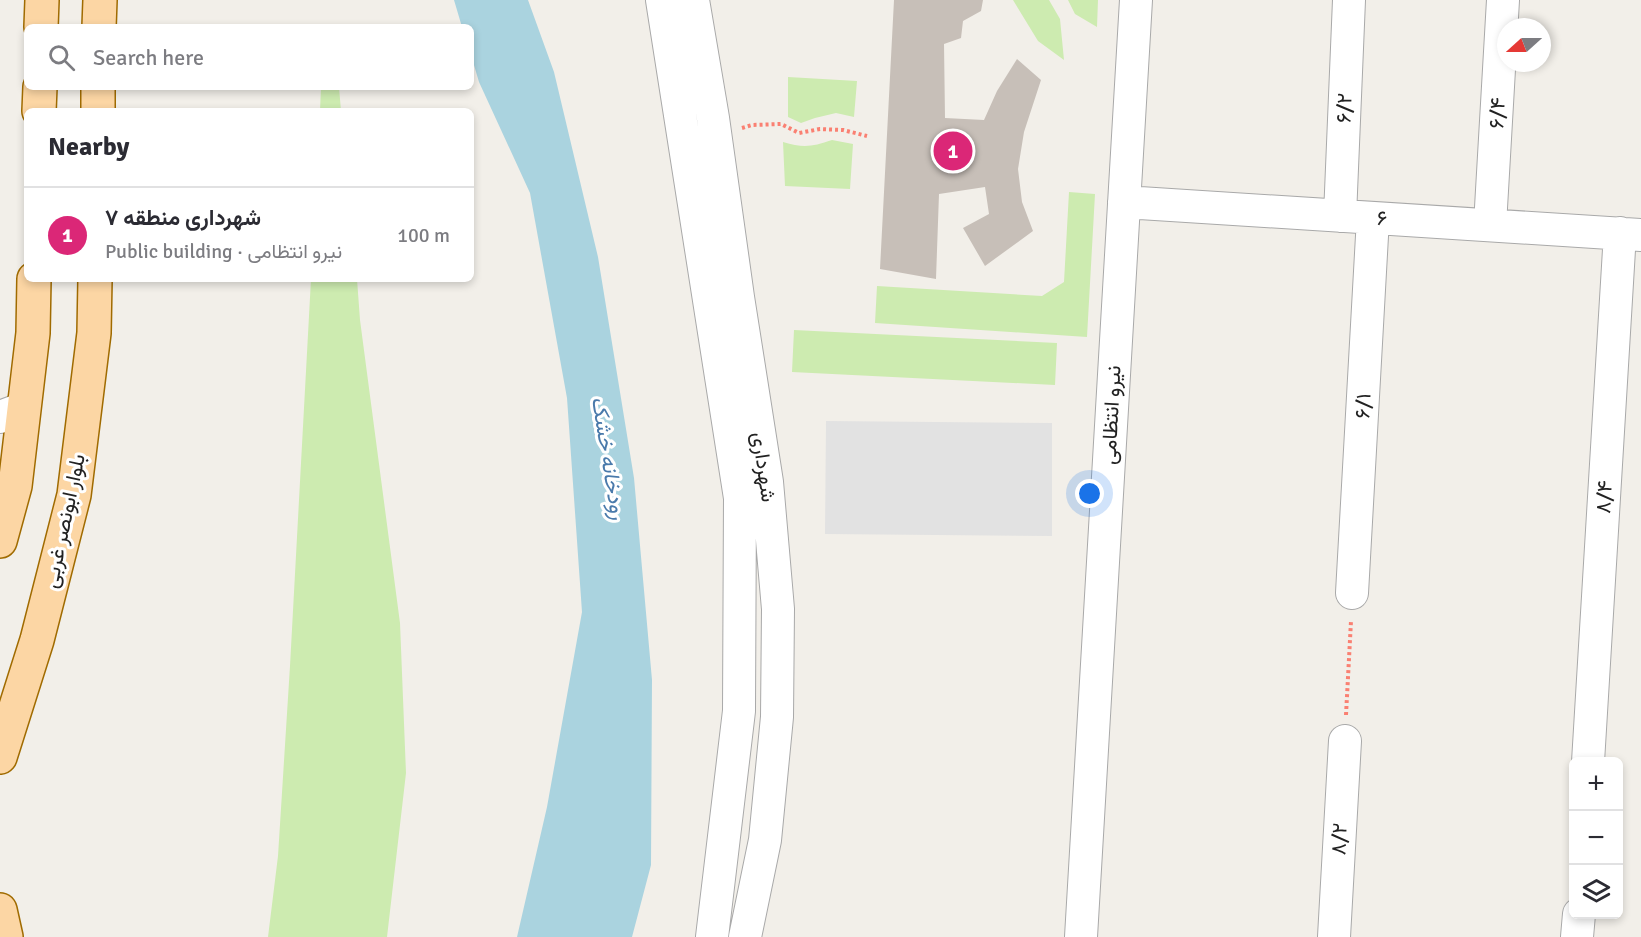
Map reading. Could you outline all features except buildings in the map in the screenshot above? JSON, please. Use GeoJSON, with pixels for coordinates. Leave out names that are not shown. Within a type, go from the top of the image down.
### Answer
{"type":"FeatureCollection","features":[{"type":"Feature","properties":{"kind":"main road"},"geometry":{"type":"LineString","coordinates":[[42,0],[42,24]]}},
{"type":"Feature","properties":{"kind":"main road"},"geometry":{"type":"LineString","coordinates":[[99,0],[99,24]]}},
{"type":"Feature","properties":{"kind":"main road"},"geometry":{"type":"LineString","coordinates":[[39,108],[40,90]]}},
{"type":"Feature","properties":{"kind":"main road"},"geometry":{"type":"LineString","coordinates":[[98,90],[98,108]]}},
{"type":"Feature","properties":{"kind":"main road"},"geometry":{"type":"LineString","coordinates":[[0,541],[15,486],[12,412],[33,333],[34,282]]}},
{"type":"Feature","properties":{"kind":"main road","name":"بلوار ابونصر غربی"},"geometry":{"type":"LineString","coordinates":[[0,757],[37,640],[74,495],[94,333],[95,282]]}},
{"type":"Feature","properties":{"kind":"main road"},"geometry":{"type":"LineString","coordinates":[[0,910],[6,937]]}},
{"type":"Feature","properties":{"kind":"street","name":"شهرداری"},"geometry":{"type":"LineString","coordinates":[[662,0],[740,498],[739,711],[712,937]]}},
{"type":"Feature","properties":{"kind":"street","name":"شهرداری"},"geometry":{"type":"LineString","coordinates":[[693,0],[767,482],[778,609],[777,717],[765,840],[745,937]]}},
{"type":"Feature","properties":{"kind":"street","name":"نیرو انتظامی"},"geometry":{"type":"LineString","coordinates":[[1081,937],[1136,0]]}},
{"type":"Feature","properties":{"kind":"street","name":"۶/۲"},"geometry":{"type":"LineString","coordinates":[[1340,216],[1349,0]]}},
{"type":"Feature","properties":{"kind":"street","name":"۶/۴"},"geometry":{"type":"LineString","coordinates":[[1490,225],[1503,0]]}},
{"type":"Feature","properties":{"kind":"street","name":"۶"},"geometry":{"type":"LineString","coordinates":[[1124,202],[1631,234]]}},
{"type":"Feature","properties":{"kind":"street","name":"۶/۱"},"geometry":{"type":"LineString","coordinates":[[1352,593],[1373,218]]}},
{"type":"Feature","properties":{"kind":"street","name":"۸/۴"},"geometry":{"type":"LineString","coordinates":[[1588,757],[1631,234]]}},
{"type":"Feature","properties":{"kind":"street","name":"۸/۲"},"geometry":{"type":"LineString","coordinates":[[1334,937],[1344,741]]}},
{"type":"Feature","properties":{"kind":"street"},"geometry":{"type":"LineString","coordinates":[[1577,937],[1579,919]]}},
{"type":"Feature","properties":{"kind":"path"},"geometry":{"type":"LineString","coordinates":[[715,134],[752,125],[781,124],[799,133],[820,129],[843,130],[867,136]]}},
{"type":"Feature","properties":{"kind":"path"},"geometry":{"type":"LineString","coordinates":[[1344,741],[1352,593]]}},
{"type":"Feature","properties":{"kind":"green space"},"geometry":{"type":"Polygon","coordinates":[[[1013,0],[1049,0],[1060,19],[1064,60],[1038,41],[1013,0]]]}},
{"type":"Feature","properties":{"kind":"green space"},"geometry":{"type":"Polygon","coordinates":[[[1068,0],[1098,0],[1097,27],[1075,14],[1068,0]]]}},
{"type":"Feature","properties":{"kind":"green space"},"geometry":{"type":"Polygon","coordinates":[[[788,77],[857,81],[854,117],[836,113],[801,123],[788,117],[788,77]]]}},
{"type":"Feature","properties":{"kind":"green space"},"geometry":{"type":"Polygon","coordinates":[[[321,90],[339,90],[341,108],[320,108],[321,90]]]}},
{"type":"Feature","properties":{"kind":"green space"},"geometry":{"type":"Polygon","coordinates":[[[832,140],[853,144],[850,189],[785,186],[783,142],[808,146],[832,140]]]}},
{"type":"Feature","properties":{"kind":"green space"},"geometry":{"type":"Polygon","coordinates":[[[1069,192],[1095,194],[1087,337],[875,323],[877,286],[1042,296],[1064,282],[1069,192]]]}},
{"type":"Feature","properties":{"kind":"green space"},"geometry":{"type":"Polygon","coordinates":[[[311,282],[357,282],[360,320],[400,623],[406,773],[387,937],[268,937],[278,856],[311,282]]]}},
{"type":"Feature","properties":{"kind":"green space"},"geometry":{"type":"Polygon","coordinates":[[[794,330],[1057,343],[1055,385],[792,372],[794,330]]]}},
{"type":"Feature","properties":{"kind":"shaded area"},"geometry":{"type":"Polygon","coordinates":[[[826,421],[1052,423],[1052,536],[825,534],[826,421]]]}},
{"type":"Feature","properties":{"kind":"water","name":"رودخانه خشک"},"geometry":{"type":"Polygon","coordinates":[[[454,0],[528,0],[554,72],[598,257],[634,478],[652,680],[651,865],[632,937],[517,937],[547,807],[582,612],[567,398],[530,193],[479,82],[474,65],[474,24],[461,24],[454,0]]]}},
{"type":"Feature","properties":{"kind":"place","name":"شهرداری منطقه ۷"},"geometry":{"type":"Point","coordinates":[953,151]}}]}
